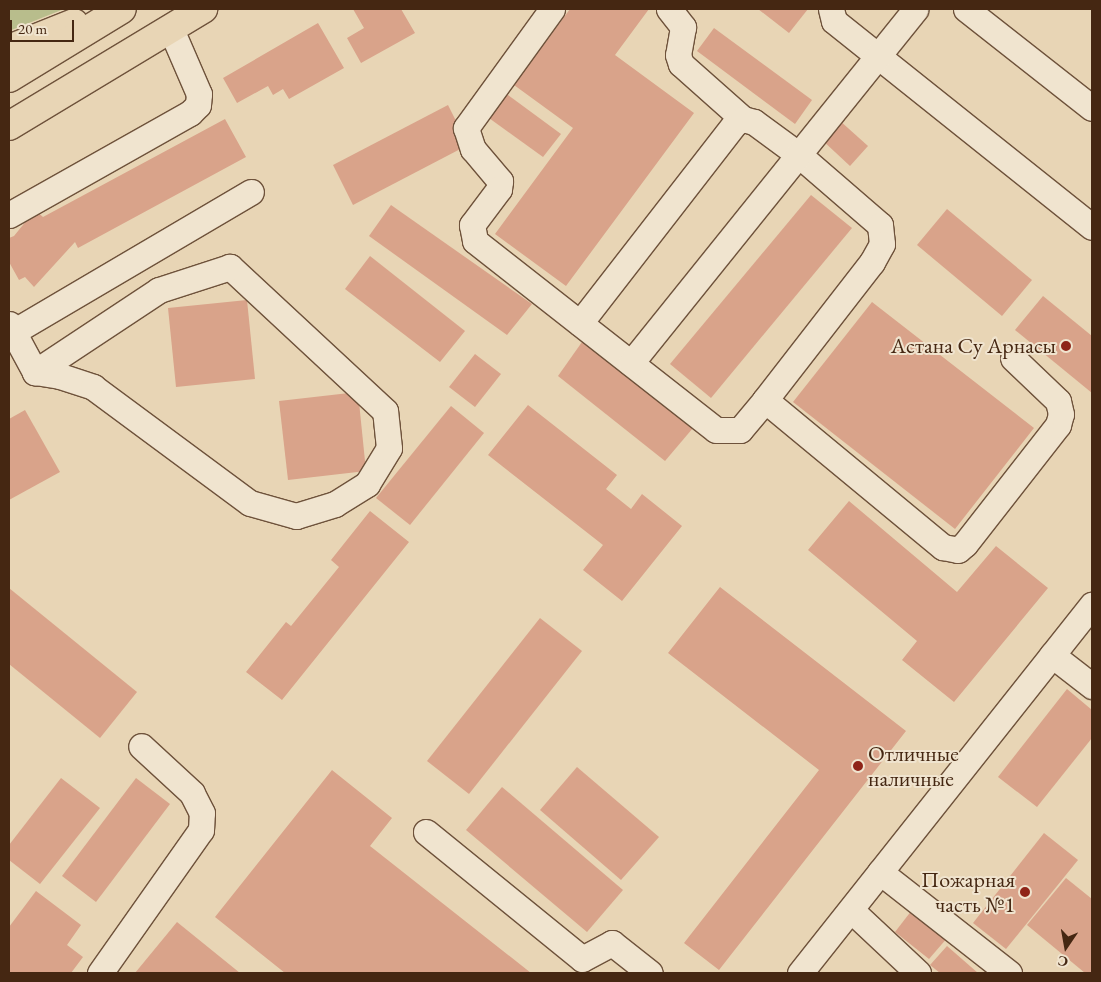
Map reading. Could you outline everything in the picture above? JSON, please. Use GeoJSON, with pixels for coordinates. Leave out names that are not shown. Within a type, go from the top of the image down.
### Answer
{"type":"FeatureCollection","features":[{"type":"Feature","properties":{"kind":"main road"},"geometry":{"type":"LineString","coordinates":[[9,49],[111,9]]}},
{"type":"Feature","properties":{"kind":"main road"},"geometry":{"type":"LineString","coordinates":[[9,78],[122,9]]}},
{"type":"Feature","properties":{"kind":"main road"},"geometry":{"type":"LineString","coordinates":[[9,126],[202,9]]}},
{"type":"Feature","properties":{"kind":"street"},"geometry":{"type":"LineString","coordinates":[[552,9],[466,128],[473,149],[500,181],[499,189],[472,225],[471,232],[475,241],[716,430],[740,430],[872,262],[882,244],[880,225],[799,156],[754,122],[743,119],[681,64],[678,55],[683,27],[669,9]]}},
{"type":"Feature","properties":{"kind":"street"},"geometry":{"type":"LineString","coordinates":[[631,363],[916,9]]}},
{"type":"Feature","properties":{"kind":"street"},"geometry":{"type":"LineString","coordinates":[[966,9],[1092,108]]}},
{"type":"Feature","properties":{"kind":"street"},"geometry":{"type":"LineString","coordinates":[[828,13],[1092,227]]}},
{"type":"Feature","properties":{"kind":"street"},"geometry":{"type":"LineString","coordinates":[[9,215],[190,113],[198,105],[199,94],[170,27]]}},
{"type":"Feature","properties":{"kind":"street"},"geometry":{"type":"LineString","coordinates":[[580,323],[735,123],[743,119]]}},
{"type":"Feature","properties":{"kind":"street"},"geometry":{"type":"LineString","coordinates":[[35,372],[11,328],[251,192]]}},
{"type":"Feature","properties":{"kind":"street"},"geometry":{"type":"LineString","coordinates":[[230,266],[385,411],[389,448],[367,484],[335,504],[296,516],[250,503],[93,387],[60,376],[35,372],[159,290],[230,266]]}},
{"type":"Feature","properties":{"kind":"street"},"geometry":{"type":"LineString","coordinates":[[764,400],[943,547],[958,550],[1058,425],[1061,414],[1058,401],[1013,358]]}},
{"type":"Feature","properties":{"kind":"street"},"geometry":{"type":"LineString","coordinates":[[800,973],[1092,605]]}},
{"type":"Feature","properties":{"kind":"street"},"geometry":{"type":"LineString","coordinates":[[1052,655],[1092,686]]}},
{"type":"Feature","properties":{"kind":"street"},"geometry":{"type":"LineString","coordinates":[[100,973],[201,830],[202,813],[192,793],[141,746]]}},
{"type":"Feature","properties":{"kind":"street"},"geometry":{"type":"LineString","coordinates":[[426,832],[582,959],[612,943],[650,973]]}},
{"type":"Feature","properties":{"kind":"street"},"geometry":{"type":"LineString","coordinates":[[880,872],[1009,973]]}},
{"type":"Feature","properties":{"kind":"street"},"geometry":{"type":"LineString","coordinates":[[851,910],[918,973]]}},
{"type":"Feature","properties":{"kind":"green space"},"geometry":{"type":"Polygon","coordinates":[[[9,9],[64,9],[9,31],[9,9]]]}},
{"type":"Feature","properties":{"kind":"building"},"geometry":{"type":"Polygon","coordinates":[[[353,9],[401,9],[415,33],[361,63],[347,38],[364,28],[353,9]]]}},
{"type":"Feature","properties":{"kind":"building"},"geometry":{"type":"Polygon","coordinates":[[[570,9],[649,9],[615,55],[694,113],[566,286],[495,234],[573,128],[514,85],[570,9]]]}},
{"type":"Feature","properties":{"kind":"building"},"geometry":{"type":"Polygon","coordinates":[[[758,9],[808,9],[789,33],[758,9]]]}},
{"type":"Feature","properties":{"kind":"building"},"geometry":{"type":"Polygon","coordinates":[[[318,23],[344,68],[289,99],[283,89],[273,95],[268,86],[237,103],[223,78],[318,23]]]}},
{"type":"Feature","properties":{"kind":"building"},"geometry":{"type":"Polygon","coordinates":[[[714,28],[812,100],[795,124],[697,51],[714,28]]]}},
{"type":"Feature","properties":{"kind":"building"},"geometry":{"type":"Polygon","coordinates":[[[500,89],[561,134],[543,157],[482,113],[500,89]]]}},
{"type":"Feature","properties":{"kind":"building"},"geometry":{"type":"Polygon","coordinates":[[[448,105],[468,145],[353,205],[333,165],[448,105]]]}},
{"type":"Feature","properties":{"kind":"building"},"geometry":{"type":"Polygon","coordinates":[[[225,119],[246,157],[78,248],[75,242],[34,287],[25,277],[19,280],[9,262],[9,238],[14,236],[35,210],[43,217],[225,119]]]}},
{"type":"Feature","properties":{"kind":"building"},"geometry":{"type":"Polygon","coordinates":[[[839,120],[868,146],[850,166],[821,139],[839,120]]]}},
{"type":"Feature","properties":{"kind":"building"},"geometry":{"type":"Polygon","coordinates":[[[811,195],[852,228],[711,398],[670,364],[811,195]]]}},
{"type":"Feature","properties":{"kind":"building"},"geometry":{"type":"Polygon","coordinates":[[[391,205],[532,304],[507,335],[369,236],[391,205]]]}},
{"type":"Feature","properties":{"kind":"building"},"geometry":{"type":"Polygon","coordinates":[[[947,209],[1032,280],[1002,316],[917,245],[947,209]]]}},
{"type":"Feature","properties":{"kind":"building"},"geometry":{"type":"Polygon","coordinates":[[[370,256],[465,331],[440,362],[345,289],[370,256]]]}},
{"type":"Feature","properties":{"kind":"building"},"geometry":{"type":"Polygon","coordinates":[[[1043,296],[1092,336],[1092,393],[1015,330],[1043,296]]]}},
{"type":"Feature","properties":{"kind":"building"},"geometry":{"type":"Polygon","coordinates":[[[247,300],[255,379],[176,387],[168,308],[247,300]]]}},
{"type":"Feature","properties":{"kind":"building"},"geometry":{"type":"Polygon","coordinates":[[[872,302],[1034,428],[955,529],[793,402],[872,302]]]}},
{"type":"Feature","properties":{"kind":"building"},"geometry":{"type":"Polygon","coordinates":[[[582,342],[693,428],[665,461],[558,376],[582,342]]]}},
{"type":"Feature","properties":{"kind":"building"},"geometry":{"type":"Polygon","coordinates":[[[475,354],[501,374],[475,407],[449,387],[475,354]]]}},
{"type":"Feature","properties":{"kind":"building"},"geometry":{"type":"Polygon","coordinates":[[[358,392],[366,471],[288,480],[279,401],[358,392]]]}},
{"type":"Feature","properties":{"kind":"building"},"geometry":{"type":"Polygon","coordinates":[[[528,405],[617,475],[606,489],[631,509],[642,494],[682,526],[622,601],[583,570],[603,545],[488,455],[528,405]]]}},
{"type":"Feature","properties":{"kind":"building"},"geometry":{"type":"Polygon","coordinates":[[[451,406],[484,433],[410,525],[376,498],[451,406]]]}},
{"type":"Feature","properties":{"kind":"building"},"geometry":{"type":"Polygon","coordinates":[[[25,410],[60,472],[9,500],[9,419],[25,410]]]}},
{"type":"Feature","properties":{"kind":"building"},"geometry":{"type":"Polygon","coordinates":[[[849,501],[957,592],[996,546],[1048,588],[954,702],[902,660],[917,641],[808,550],[849,501]]]}},
{"type":"Feature","properties":{"kind":"building"},"geometry":{"type":"Polygon","coordinates":[[[370,511],[409,542],[282,700],[246,672],[286,622],[291,626],[339,567],[331,560],[370,511]]]}},
{"type":"Feature","properties":{"kind":"building"},"geometry":{"type":"Polygon","coordinates":[[[720,587],[906,731],[719,970],[684,943],[819,770],[668,653],[720,587]]]}},
{"type":"Feature","properties":{"kind":"building"},"geometry":{"type":"Polygon","coordinates":[[[9,588],[137,692],[100,738],[9,664],[9,588]]]}},
{"type":"Feature","properties":{"kind":"building"},"geometry":{"type":"Polygon","coordinates":[[[540,618],[582,651],[469,794],[427,761],[540,618]]]}},
{"type":"Feature","properties":{"kind":"building"},"geometry":{"type":"Polygon","coordinates":[[[1067,689],[1092,710],[1092,738],[1037,807],[998,777],[1067,689]]]}},
{"type":"Feature","properties":{"kind":"building"},"geometry":{"type":"Polygon","coordinates":[[[577,767],[659,837],[621,880],[540,810],[577,767]]]}},
{"type":"Feature","properties":{"kind":"building"},"geometry":{"type":"Polygon","coordinates":[[[332,770],[392,818],[370,846],[531,973],[285,973],[215,917],[332,770]]]}},
{"type":"Feature","properties":{"kind":"building"},"geometry":{"type":"Polygon","coordinates":[[[61,778],[100,808],[40,884],[9,860],[9,845],[61,778]]]}},
{"type":"Feature","properties":{"kind":"building"},"geometry":{"type":"Polygon","coordinates":[[[136,778],[170,804],[96,902],[62,876],[136,778]]]}},
{"type":"Feature","properties":{"kind":"building"},"geometry":{"type":"Polygon","coordinates":[[[502,787],[623,890],[587,932],[466,830],[502,787]]]}},
{"type":"Feature","properties":{"kind":"building","name":"Пожарная часть №1"},"geometry":{"type":"Polygon","coordinates":[[[1044,833],[1078,860],[1006,949],[973,923],[1044,833]]]}},
{"type":"Feature","properties":{"kind":"building"},"geometry":{"type":"Polygon","coordinates":[[[1066,878],[1092,899],[1092,973],[1085,973],[1027,925],[1066,878]]]}},
{"type":"Feature","properties":{"kind":"building"},"geometry":{"type":"Polygon","coordinates":[[[36,891],[81,925],[67,945],[83,957],[71,973],[9,973],[9,927],[36,891]]]}},
{"type":"Feature","properties":{"kind":"building"},"geometry":{"type":"Polygon","coordinates":[[[912,910],[948,937],[929,959],[895,932],[912,910]]]}},
{"type":"Feature","properties":{"kind":"building"},"geometry":{"type":"Polygon","coordinates":[[[177,922],[240,973],[135,973],[177,922]]]}},
{"type":"Feature","properties":{"kind":"building"},"geometry":{"type":"Polygon","coordinates":[[[947,946],[978,973],[940,973],[930,965],[947,946]]]}},
{"type":"Feature","properties":{"kind":"place","name":"Астана Су Арнасы"},"geometry":{"type":"Point","coordinates":[1066,346]}},
{"type":"Feature","properties":{"kind":"place","name":"Отличные наличные"},"geometry":{"type":"Point","coordinates":[858,766]}},
{"type":"Feature","properties":{"kind":"place","name":"Пожарная часть №1"},"geometry":{"type":"Point","coordinates":[1025,892]}}]}
